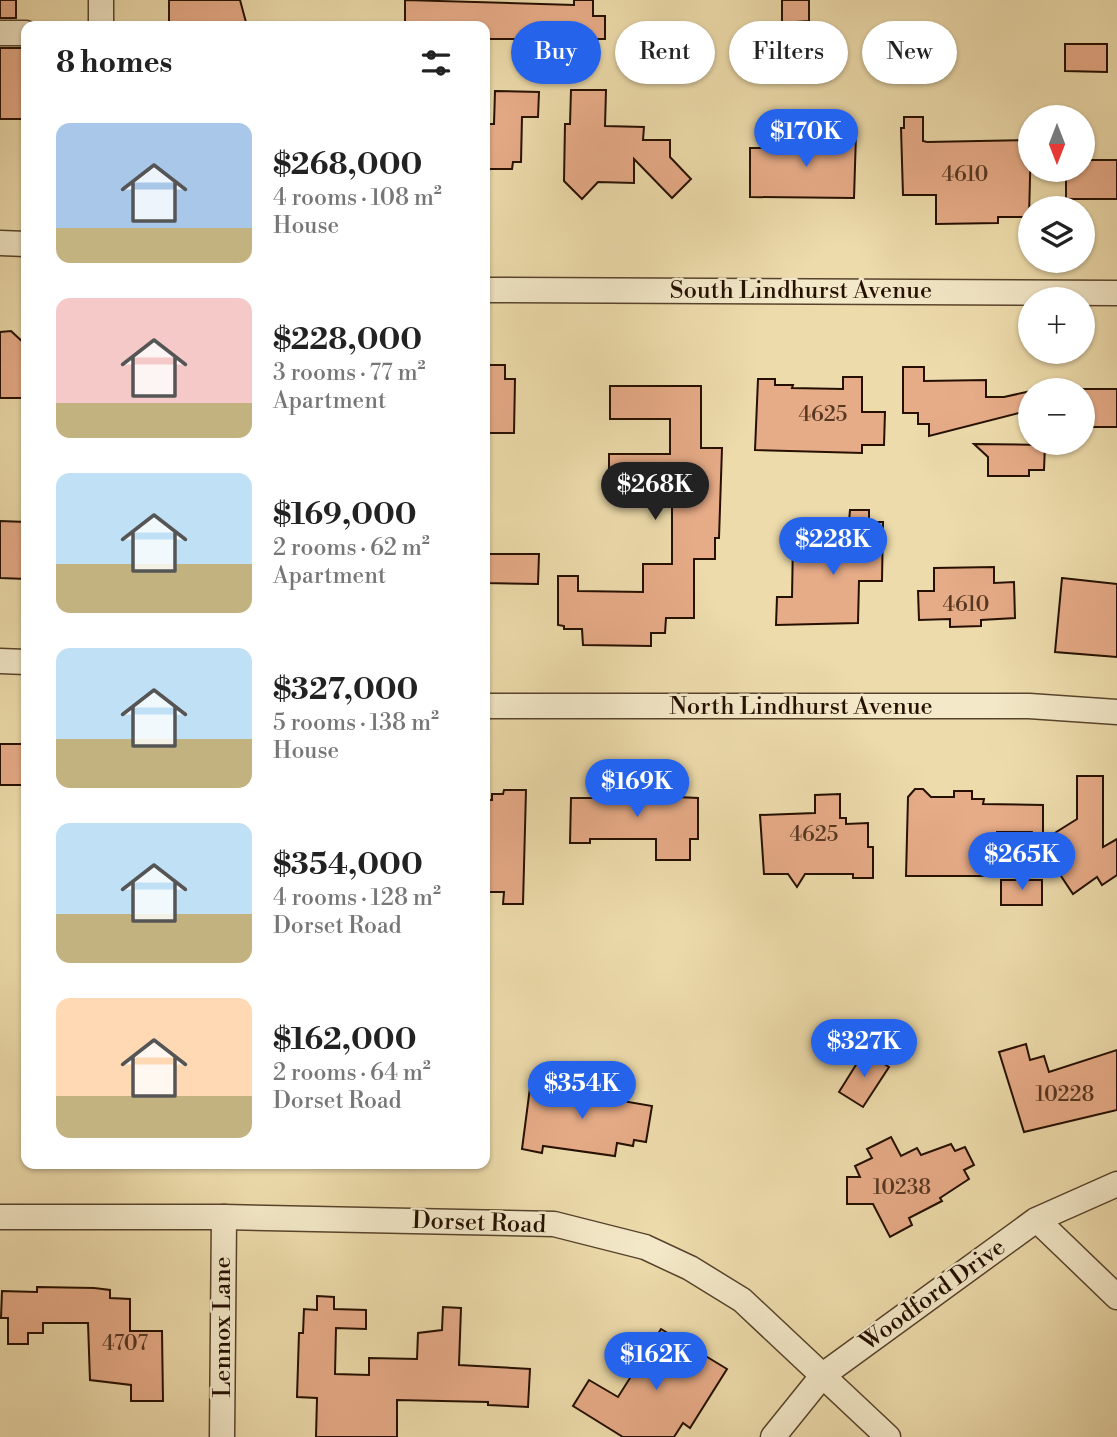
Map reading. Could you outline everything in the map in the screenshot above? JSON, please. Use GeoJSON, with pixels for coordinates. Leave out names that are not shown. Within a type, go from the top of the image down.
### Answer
{"type":"FeatureCollection","features":[{"type":"Feature","properties":{"kind":"street"},"geometry":{"type":"LineString","coordinates":[[101,0],[101,21]]}},
{"type":"Feature","properties":{"kind":"street"},"geometry":{"type":"LineString","coordinates":[[0,33],[21,33]]}},
{"type":"Feature","properties":{"kind":"street"},"geometry":{"type":"LineString","coordinates":[[0,243],[21,244]]}},
{"type":"Feature","properties":{"kind":"street","name":"South Lindhurst Avenue"},"geometry":{"type":"LineString","coordinates":[[490,290],[1117,293]]}},
{"type":"Feature","properties":{"kind":"street"},"geometry":{"type":"LineString","coordinates":[[0,661],[21,662]]}},
{"type":"Feature","properties":{"kind":"street","name":"North Lindhurst Avenue"},"geometry":{"type":"LineString","coordinates":[[490,706],[1029,706],[1117,712]]}},
{"type":"Feature","properties":{"kind":"street","name":"Woodford Drive"},"geometry":{"type":"LineString","coordinates":[[773,1437],[823,1375],[1037,1220],[1117,1184]]}},
{"type":"Feature","properties":{"kind":"street","name":"Dorset Road"},"geometry":{"type":"LineString","coordinates":[[0,1217],[224,1217],[554,1224],[632,1244],[690,1268],[742,1300],[888,1437]]}},
{"type":"Feature","properties":{"kind":"street","name":"Lennox Lane"},"geometry":{"type":"LineString","coordinates":[[222,1437],[224,1217]]}},
{"type":"Feature","properties":{"kind":"street"},"geometry":{"type":"LineString","coordinates":[[1037,1220],[1117,1297]]}},
{"type":"Feature","properties":{"kind":"building"},"geometry":{"type":"Polygon","coordinates":[[[0,0],[16,0],[16,18],[0,18],[0,0]]]}},
{"type":"Feature","properties":{"kind":"building"},"geometry":{"type":"Polygon","coordinates":[[[169,0],[240,0],[246,21],[169,21],[169,0]]]}},
{"type":"Feature","properties":{"kind":"building"},"geometry":{"type":"Polygon","coordinates":[[[405,0],[574,5],[574,0],[593,0],[593,16],[605,16],[605,39],[601,39],[601,21],[511,21],[511,39],[490,39],[490,21],[405,21],[405,0]]]}},
{"type":"Feature","properties":{"kind":"building"},"geometry":{"type":"Polygon","coordinates":[[[782,0],[809,0],[809,21],[782,21],[782,0]]]}},
{"type":"Feature","properties":{"kind":"building"},"geometry":{"type":"Polygon","coordinates":[[[1065,44],[1107,44],[1107,72],[1065,71],[1065,44]]]}},
{"type":"Feature","properties":{"kind":"building"},"geometry":{"type":"Polygon","coordinates":[[[0,48],[21,48],[21,119],[0,119],[0,48]]]}},
{"type":"Feature","properties":{"kind":"building"},"geometry":{"type":"Polygon","coordinates":[[[571,90],[606,90],[605,126],[644,127],[643,140],[670,140],[670,157],[691,179],[672,198],[634,159],[634,183],[598,182],[582,199],[564,181],[565,124],[570,124],[571,90]]]}},
{"type":"Feature","properties":{"kind":"building"},"geometry":{"type":"Polygon","coordinates":[[[495,91],[539,92],[538,117],[522,117],[521,162],[513,162],[512,169],[490,169],[490,124],[494,124],[495,91]]]}},
{"type":"Feature","properties":{"kind":"building"},"geometry":{"type":"Polygon","coordinates":[[[904,117],[923,117],[923,141],[927,142],[1018,140],[1018,182],[1030,182],[1030,196],[1018,196],[1018,217],[998,217],[998,223],[936,224],[936,195],[903,195],[901,128],[904,128],[904,117]]]}},
{"type":"Feature","properties":{"kind":"building"},"geometry":{"type":"Polygon","coordinates":[[[839,122],[856,134],[854,198],[750,197],[750,148],[820,148],[839,122]]]}},
{"type":"Feature","properties":{"kind":"building"},"geometry":{"type":"Polygon","coordinates":[[[1096,160],[1117,160],[1117,199],[1066,196],[1066,182],[1096,182],[1096,160]]]}},
{"type":"Feature","properties":{"kind":"building"},"geometry":{"type":"Polygon","coordinates":[[[11,331],[21,340],[21,398],[0,398],[0,332],[11,331]]]}},
{"type":"Feature","properties":{"kind":"building"},"geometry":{"type":"Polygon","coordinates":[[[490,365],[505,365],[505,379],[515,379],[514,433],[490,433],[490,365]]]}},
{"type":"Feature","properties":{"kind":"building"},"geometry":{"type":"Polygon","coordinates":[[[903,367],[924,367],[924,381],[986,380],[986,397],[1018,394],[1018,413],[929,436],[929,424],[918,424],[918,413],[903,413],[903,367]]]}},
{"type":"Feature","properties":{"kind":"building"},"geometry":{"type":"Polygon","coordinates":[[[843,377],[862,377],[862,412],[885,412],[884,445],[862,445],[862,453],[755,450],[758,379],[775,379],[775,385],[793,385],[792,388],[843,389],[843,377]]]}},
{"type":"Feature","properties":{"kind":"building"},"geometry":{"type":"Polygon","coordinates":[[[610,386],[701,386],[701,448],[722,448],[719,538],[715,538],[715,559],[694,559],[694,618],[666,618],[665,633],[651,633],[651,646],[583,645],[582,629],[564,629],[564,626],[558,625],[558,576],[578,576],[578,591],[643,592],[643,564],[672,564],[672,490],[609,490],[609,454],[670,454],[670,419],[610,419],[610,386]]]}},
{"type":"Feature","properties":{"kind":"building"},"geometry":{"type":"Polygon","coordinates":[[[1095,389],[1117,389],[1117,427],[1095,427],[1095,389]]]}},
{"type":"Feature","properties":{"kind":"building"},"geometry":{"type":"Polygon","coordinates":[[[974,444],[1018,445],[1018,455],[1045,455],[1044,470],[1029,470],[1029,476],[988,476],[988,457],[974,444]]]}},
{"type":"Feature","properties":{"kind":"building"},"geometry":{"type":"Polygon","coordinates":[[[850,510],[869,510],[869,522],[883,522],[882,581],[859,581],[858,623],[776,625],[777,597],[792,597],[793,541],[813,542],[813,556],[846,556],[850,510]]]}},
{"type":"Feature","properties":{"kind":"building"},"geometry":{"type":"Polygon","coordinates":[[[0,521],[21,522],[21,579],[0,578],[0,521]]]}},
{"type":"Feature","properties":{"kind":"building"},"geometry":{"type":"Polygon","coordinates":[[[490,554],[539,554],[538,584],[490,583],[490,554]]]}},
{"type":"Feature","properties":{"kind":"building"},"geometry":{"type":"Polygon","coordinates":[[[994,567],[994,583],[1014,582],[1015,618],[981,620],[981,626],[950,627],[950,619],[919,620],[918,591],[934,591],[934,568],[994,567]]]}},
{"type":"Feature","properties":{"kind":"building"},"geometry":{"type":"Polygon","coordinates":[[[1062,578],[1117,584],[1117,657],[1055,652],[1062,578]]]}},
{"type":"Feature","properties":{"kind":"building"},"geometry":{"type":"Polygon","coordinates":[[[0,744],[21,744],[21,785],[0,785],[0,744]]]}},
{"type":"Feature","properties":{"kind":"building"},"geometry":{"type":"Polygon","coordinates":[[[1077,776],[1103,776],[1103,847],[1117,839],[1117,875],[1102,885],[1097,877],[1073,894],[1059,873],[1070,865],[1050,836],[1077,819],[1077,776]]]}},
{"type":"Feature","properties":{"kind":"building"},"geometry":{"type":"Polygon","coordinates":[[[598,784],[656,784],[656,796],[698,798],[698,839],[690,839],[690,860],[656,860],[656,839],[590,839],[590,843],[570,843],[571,798],[598,798],[598,784]]]}},
{"type":"Feature","properties":{"kind":"building"},"geometry":{"type":"Polygon","coordinates":[[[915,789],[923,789],[931,797],[954,797],[954,791],[972,791],[972,799],[984,799],[983,804],[1043,805],[1043,849],[1032,832],[997,832],[997,876],[906,876],[908,797],[915,789]]]}},
{"type":"Feature","properties":{"kind":"building"},"geometry":{"type":"Polygon","coordinates":[[[504,790],[526,790],[523,904],[503,904],[504,892],[490,892],[490,800],[492,794],[503,794],[504,790]]]}},
{"type":"Feature","properties":{"kind":"building"},"geometry":{"type":"Polygon","coordinates":[[[840,794],[840,818],[846,818],[846,824],[868,823],[868,847],[873,847],[873,878],[853,878],[853,874],[805,874],[797,887],[788,874],[764,874],[760,815],[815,813],[815,795],[840,794]]]}},
{"type":"Feature","properties":{"kind":"building"},"geometry":{"type":"Polygon","coordinates":[[[1001,880],[1042,880],[1042,905],[1001,905],[1001,880]]]}},
{"type":"Feature","properties":{"kind":"building"},"geometry":{"type":"Polygon","coordinates":[[[1026,1044],[1030,1060],[1044,1056],[1049,1072],[1117,1050],[1117,1110],[1024,1132],[999,1052],[1026,1044]]]}},
{"type":"Feature","properties":{"kind":"building"},"geometry":{"type":"Polygon","coordinates":[[[864,1052],[889,1067],[863,1107],[839,1092],[864,1052]]]}},
{"type":"Feature","properties":{"kind":"building"},"geometry":{"type":"Polygon","coordinates":[[[531,1080],[554,1084],[553,1089],[652,1106],[646,1142],[634,1140],[633,1146],[617,1143],[615,1156],[543,1146],[542,1153],[522,1149],[531,1080]]]}},
{"type":"Feature","properties":{"kind":"building"},"geometry":{"type":"Polygon","coordinates":[[[891,1137],[901,1156],[917,1148],[921,1155],[951,1144],[955,1151],[965,1147],[974,1165],[964,1170],[969,1179],[940,1198],[942,1201],[909,1218],[912,1225],[890,1237],[873,1204],[847,1204],[847,1177],[860,1177],[855,1166],[872,1158],[867,1149],[891,1137]]]}},
{"type":"Feature","properties":{"kind":"building"},"geometry":{"type":"Polygon","coordinates":[[[37,1287],[110,1290],[110,1298],[130,1299],[130,1331],[162,1331],[163,1401],[131,1401],[131,1385],[90,1380],[88,1323],[43,1323],[43,1333],[28,1333],[28,1344],[8,1344],[8,1318],[1,1318],[2,1291],[37,1292],[37,1287]]]}},
{"type":"Feature","properties":{"kind":"building"},"geometry":{"type":"Polygon","coordinates":[[[317,1296],[334,1297],[334,1309],[366,1310],[366,1329],[336,1328],[335,1374],[369,1375],[369,1358],[417,1359],[418,1333],[442,1330],[443,1307],[461,1308],[459,1365],[530,1369],[528,1407],[488,1405],[488,1402],[397,1400],[397,1437],[316,1437],[317,1398],[297,1397],[299,1333],[303,1333],[304,1309],[317,1310],[317,1296]]]}},
{"type":"Feature","properties":{"kind":"building"},"geometry":{"type":"Polygon","coordinates":[[[661,1329],[727,1369],[690,1428],[683,1423],[674,1437],[623,1437],[573,1406],[589,1380],[618,1397],[661,1329]]]}}]}
